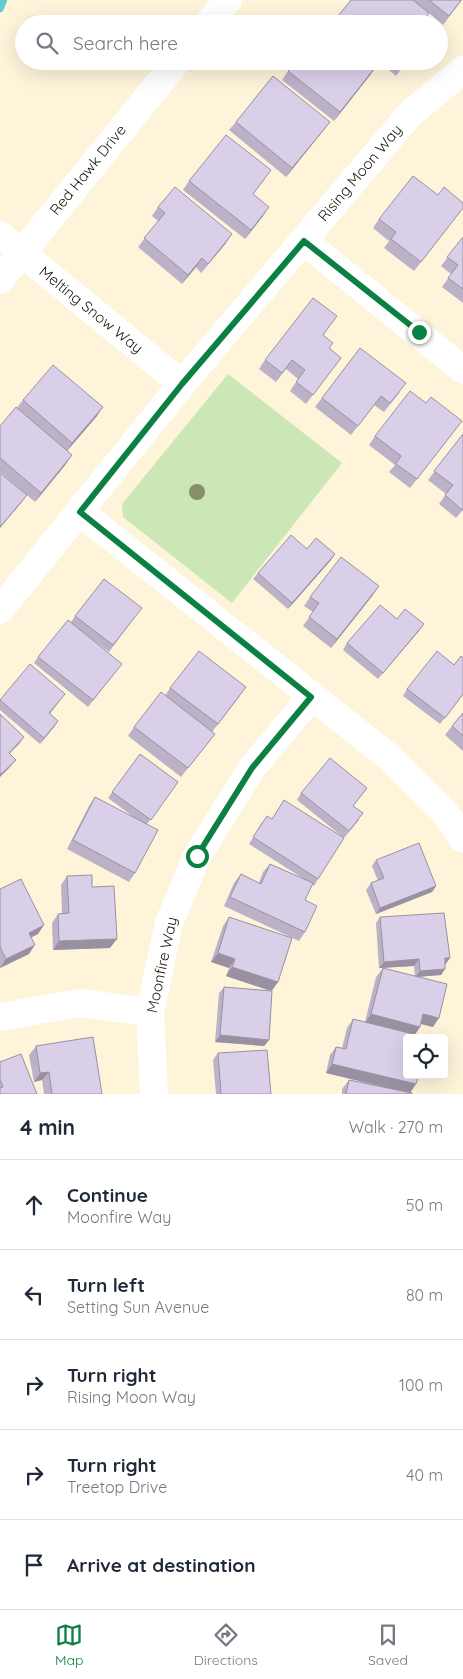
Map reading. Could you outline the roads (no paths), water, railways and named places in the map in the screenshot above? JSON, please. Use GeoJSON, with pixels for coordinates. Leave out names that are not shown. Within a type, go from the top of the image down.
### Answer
{"type":"FeatureCollection","features":[{"type":"Feature","properties":{"kind":"street"},"geometry":{"type":"LineString","coordinates":[[216,15],[228,0]]}},
{"type":"Feature","properties":{"kind":"street","name":"Red Hawk Drive"},"geometry":{"type":"LineString","coordinates":[[0,280],[170,70]]}},
{"type":"Feature","properties":{"kind":"street","name":"Rising Moon Way"},"geometry":{"type":"LineString","coordinates":[[0,610],[182,384],[410,114],[463,70]]}},
{"type":"Feature","properties":{"kind":"street","name":"Melting Snow Way"},"geometry":{"type":"LineString","coordinates":[[0,235],[182,384]]}},
{"type":"Feature","properties":{"kind":"street"},"geometry":{"type":"LineString","coordinates":[[304,241],[463,370]]}},
{"type":"Feature","properties":{"kind":"street"},"geometry":{"type":"LineString","coordinates":[[80,512],[311,697],[390,757],[443,810],[463,839]]}},
{"type":"Feature","properties":{"kind":"street","name":"Moonfire Way"},"geometry":{"type":"LineString","coordinates":[[154,1094],[150,1012],[169,923],[197,856],[252,768],[311,697]]}},
{"type":"Feature","properties":{"kind":"street"},"geometry":{"type":"LineString","coordinates":[[0,1017],[79,1003],[150,1012]]}},
{"type":"Feature","properties":{"kind":"waterway"},"geometry":{"type":"LineString","coordinates":[[0,8],[3,0]]}}]}
